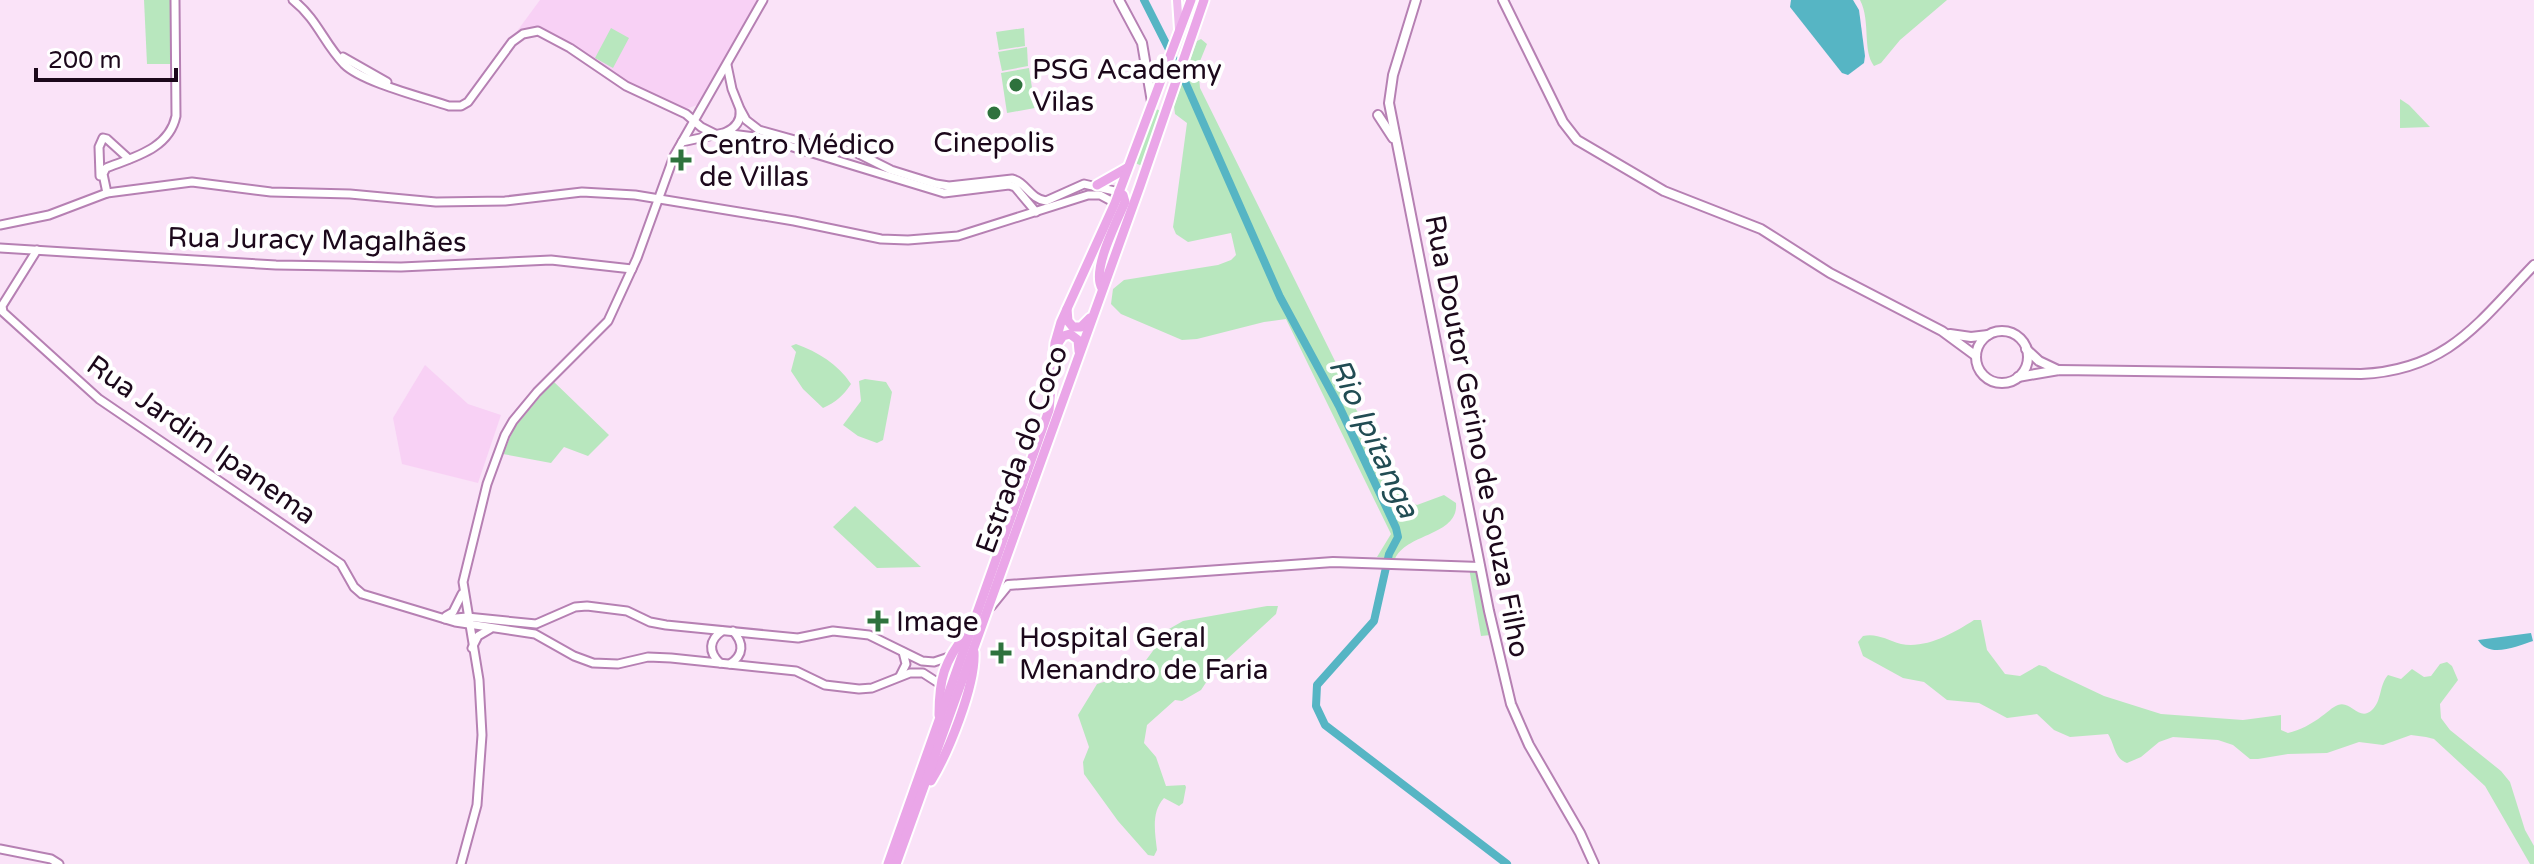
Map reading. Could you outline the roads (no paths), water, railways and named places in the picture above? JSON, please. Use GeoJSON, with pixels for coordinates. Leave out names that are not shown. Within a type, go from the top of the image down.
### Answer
{"type":"FeatureCollection","features":[{"type":"Feature","properties":{"kind":"highway","name":"Estrada do Coco"},"geometry":{"type":"LineString","coordinates":[[888,864],[1049,410],[1055,348],[1067,305],[1117,197],[1191,0]]}},
{"type":"Feature","properties":{"kind":"highway","name":"Estrada do Coco"},"geometry":{"type":"LineString","coordinates":[[896,864],[919,802],[940,766],[956,723],[972,677],[974,647],[982,621],[1204,0]]}},
{"type":"Feature","properties":{"kind":"highway"},"geometry":{"type":"LineString","coordinates":[[1092,185],[1127,168]]}},
{"type":"Feature","properties":{"kind":"highway"},"geometry":{"type":"LineString","coordinates":[[1102,288],[1098,282],[1099,268],[1125,202],[1123,195],[1117,197]]}},
{"type":"Feature","properties":{"kind":"highway"},"geometry":{"type":"LineString","coordinates":[[1067,305],[1068,321],[1073,327],[1081,327],[1092,315]]}},
{"type":"Feature","properties":{"kind":"highway"},"geometry":{"type":"LineString","coordinates":[[1055,348],[1063,336],[1070,334],[1078,340],[1079,354]]}},
{"type":"Feature","properties":{"kind":"highway"},"geometry":{"type":"LineString","coordinates":[[939,721],[940,684],[949,657],[972,628]]}},
{"type":"Feature","properties":{"kind":"main road"},"geometry":{"type":"LineString","coordinates":[[1119,0],[1142,43],[1152,102]]}},
{"type":"Feature","properties":{"kind":"main road"},"geometry":{"type":"LineString","coordinates":[[1177,0],[1179,29]]}},
{"type":"Feature","properties":{"kind":"main road","name":"Rua Doutor Gerino de Souza Filho"},"geometry":{"type":"LineString","coordinates":[[1416,0],[1393,75],[1389,103],[1477,563],[1516,718],[1594,864]]}},
{"type":"Feature","properties":{"kind":"main road"},"geometry":{"type":"LineString","coordinates":[[1503,0],[1563,122],[1577,140],[1664,191],[1761,229],[1830,273],[1942,331],[1976,356]]}},
{"type":"Feature","properties":{"kind":"main road"},"geometry":{"type":"LineString","coordinates":[[1378,115],[1396,142]]}},
{"type":"Feature","properties":{"kind":"main road"},"geometry":{"type":"LineString","coordinates":[[1990,334],[1980,343],[1976,356],[1980,370],[1989,379],[2001,383],[2059,370],[2361,374],[2404,369],[2421,364],[2453,346],[2534,265]]}},
{"type":"Feature","properties":{"kind":"main road"},"geometry":{"type":"LineString","coordinates":[[1942,331],[1964,337],[2000,331],[2013,334],[2039,361],[2059,370]]}},
{"type":"Feature","properties":{"kind":"main road"},"geometry":{"type":"LineString","coordinates":[[2018,377],[2027,364],[2026,349]]}},
{"type":"Feature","properties":{"kind":"main road"},"geometry":{"type":"LineString","coordinates":[[1008,585],[1367,562],[1400,566],[1477,563]]}},
{"type":"Feature","properties":{"kind":"main road"},"geometry":{"type":"LineString","coordinates":[[1002,566],[1008,585]]}},
{"type":"Feature","properties":{"kind":"main road"},"geometry":{"type":"LineString","coordinates":[[982,621],[1008,585]]}},
{"type":"Feature","properties":{"kind":"street"},"geometry":{"type":"LineString","coordinates":[[104,194],[103,171],[166,140],[174,128],[175,0]]}},
{"type":"Feature","properties":{"kind":"street"},"geometry":{"type":"LineString","coordinates":[[293,0],[314,19],[324,37],[354,68],[449,106],[461,106],[475,96],[512,42],[523,34],[538,31],[640,94],[686,114],[698,125],[719,133],[763,138],[944,193],[1009,185],[1015,187],[1036,212]]}},
{"type":"Feature","properties":{"kind":"street"},"geometry":{"type":"LineString","coordinates":[[461,864],[477,805],[482,735],[479,680],[463,593],[466,562],[505,435],[537,392],[600,331],[613,312],[682,142],[698,125],[699,112],[763,0]]}},
{"type":"Feature","properties":{"kind":"street"},"geometry":{"type":"LineString","coordinates":[[727,65],[740,109],[746,120],[759,130],[831,150],[845,149],[891,170],[936,184],[949,186],[1012,179],[1018,180],[1041,201],[1080,185],[1092,185],[1117,197]]}},
{"type":"Feature","properties":{"kind":"street"},"geometry":{"type":"LineString","coordinates":[[716,84],[732,89]]}},
{"type":"Feature","properties":{"kind":"street"},"geometry":{"type":"LineString","coordinates":[[682,142],[737,125],[741,117],[740,109]]}},
{"type":"Feature","properties":{"kind":"street"},"geometry":{"type":"LineString","coordinates":[[686,114],[699,112]]}},
{"type":"Feature","properties":{"kind":"street"},"geometry":{"type":"LineString","coordinates":[[104,194],[99,147],[103,138],[129,159]]}},
{"type":"Feature","properties":{"kind":"street"},"geometry":{"type":"LineString","coordinates":[[841,161],[841,153],[845,149]]}},
{"type":"Feature","properties":{"kind":"street"},"geometry":{"type":"LineString","coordinates":[[860,169],[865,163],[865,156]]}},
{"type":"Feature","properties":{"kind":"street"},"geometry":{"type":"LineString","coordinates":[[0,225],[49,215],[104,194],[192,182],[271,192],[350,194],[436,202],[505,201],[582,192],[635,195],[887,240],[958,236],[1088,195],[1117,197]]}},
{"type":"Feature","properties":{"kind":"street"},"geometry":{"type":"LineString","coordinates":[[1088,195],[1092,185]]}},
{"type":"Feature","properties":{"kind":"street"},"geometry":{"type":"LineString","coordinates":[[1022,197],[1024,215]]}},
{"type":"Feature","properties":{"kind":"street","name":"Rua Juracy Magalhães"},"geometry":{"type":"LineString","coordinates":[[0,248],[297,266],[401,267],[551,260],[632,269]]}},
{"type":"Feature","properties":{"kind":"street","name":"Rua Jardim Ipanema"},"geometry":{"type":"LineString","coordinates":[[37,250],[2,310],[83,386],[175,453],[341,564],[358,591],[444,618],[468,621]]}},
{"type":"Feature","properties":{"kind":"street"},"geometry":{"type":"LineString","coordinates":[[444,618],[453,612],[463,593]]}},
{"type":"Feature","properties":{"kind":"street"},"geometry":{"type":"LineString","coordinates":[[464,602],[483,618]]}},
{"type":"Feature","properties":{"kind":"street"},"geometry":{"type":"LineString","coordinates":[[468,621],[483,618],[541,623],[575,607],[587,606],[627,611],[661,625],[798,638],[833,631],[869,635],[931,662],[949,657]]}},
{"type":"Feature","properties":{"kind":"street"},"geometry":{"type":"LineString","coordinates":[[554,644],[549,630],[555,617]]}},
{"type":"Feature","properties":{"kind":"street"},"geometry":{"type":"LineString","coordinates":[[468,621],[525,632],[579,659],[599,663],[618,664],[658,657],[800,672],[825,685],[847,688],[872,688],[923,673],[940,684]]}},
{"type":"Feature","properties":{"kind":"street"},"geometry":{"type":"LineString","coordinates":[[525,632],[532,630],[531,623]]}},
{"type":"Feature","properties":{"kind":"street"},"geometry":{"type":"LineString","coordinates":[[472,648],[478,636],[492,628]]}},
{"type":"Feature","properties":{"kind":"street"},"geometry":{"type":"LineString","coordinates":[[725,664],[712,654],[711,645],[716,636],[728,631]]}},
{"type":"Feature","properties":{"kind":"street"},"geometry":{"type":"LineString","coordinates":[[725,664],[736,659],[741,648],[739,638],[728,631]]}},
{"type":"Feature","properties":{"kind":"street"},"geometry":{"type":"LineString","coordinates":[[898,678],[906,667],[903,652]]}},
{"type":"Feature","properties":{"kind":"street"},"geometry":{"type":"LineString","coordinates":[[0,849],[51,859],[59,864]]}},
{"type":"Feature","properties":{"kind":"water"},"geometry":{"type":"Polygon","coordinates":[[[1791,0],[1853,0],[1859,10],[1864,63],[1848,75],[1842,73],[1790,7],[1791,0]]]}},
{"type":"Feature","properties":{"kind":"water"},"geometry":{"type":"Polygon","coordinates":[[[2531,633],[2533,641],[2504,650],[2489,649],[2478,640],[2531,633]]]}},
{"type":"Feature","properties":{"kind":"waterway","name":"Rio Ipitanga"},"geometry":{"type":"LineString","coordinates":[[1144,0],[1183,77],[1280,297],[1339,406],[1396,528],[1398,537],[1389,554],[1374,621],[1317,685],[1316,706],[1325,725],[1507,864]]}},
{"type":"Feature","properties":{"kind":"place","name":"PSG Academy Vilas"},"geometry":{"type":"Point","coordinates":[1016,85]}},
{"type":"Feature","properties":{"kind":"place","name":"Cinepolis"},"geometry":{"type":"Point","coordinates":[994,113]}},
{"type":"Feature","properties":{"kind":"place","name":"Centro Médico de Villas"},"geometry":{"type":"Point","coordinates":[681,160]}},
{"type":"Feature","properties":{"kind":"place","name":"Image"},"geometry":{"type":"Point","coordinates":[878,621]}},
{"type":"Feature","properties":{"kind":"place","name":"Hospital Geral Menandro de Faria"},"geometry":{"type":"Point","coordinates":[1001,653]}}]}
